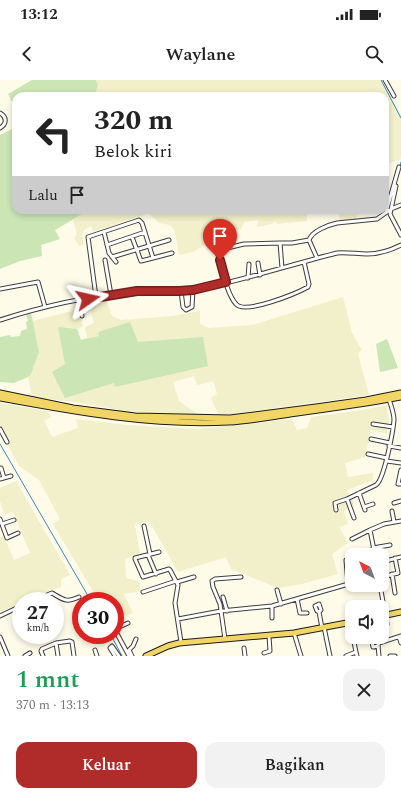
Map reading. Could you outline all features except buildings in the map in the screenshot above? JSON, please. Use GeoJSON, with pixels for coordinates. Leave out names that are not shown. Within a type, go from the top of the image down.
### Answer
{"type":"FeatureCollection","features":[{"type":"Feature","properties":{"kind":"main road"},"geometry":{"type":"LineString","coordinates":[[351,404],[401,392]]}},
{"type":"Feature","properties":{"kind":"main road"},"geometry":{"type":"LineString","coordinates":[[0,393],[73,408],[135,418]]}},
{"type":"Feature","properties":{"kind":"main road"},"geometry":{"type":"LineString","coordinates":[[0,398],[73,411],[135,418],[177,422],[230,422],[401,397]]}},
{"type":"Feature","properties":{"kind":"main road"},"geometry":{"type":"LineString","coordinates":[[389,614],[401,612]]}},
{"type":"Feature","properties":{"kind":"main road"},"geometry":{"type":"LineString","coordinates":[[146,656],[181,642],[269,636],[345,623]]}},
{"type":"Feature","properties":{"kind":"street"},"geometry":{"type":"LineString","coordinates":[[385,80],[394,96]]}},
{"type":"Feature","properties":{"kind":"street"},"geometry":{"type":"LineString","coordinates":[[0,113],[4,116],[5,120],[4,125],[0,128]]}},
{"type":"Feature","properties":{"kind":"street"},"geometry":{"type":"LineString","coordinates":[[389,207],[399,167]]}},
{"type":"Feature","properties":{"kind":"street"},"geometry":{"type":"LineString","coordinates":[[389,208],[396,186]]}},
{"type":"Feature","properties":{"kind":"street"},"geometry":{"type":"LineString","coordinates":[[389,211],[401,205]]}},
{"type":"Feature","properties":{"kind":"street"},"geometry":{"type":"LineString","coordinates":[[309,240],[312,234],[331,225],[337,223],[377,219],[384,214]]}},
{"type":"Feature","properties":{"kind":"street"},"geometry":{"type":"LineString","coordinates":[[389,214],[401,235]]}},
{"type":"Feature","properties":{"kind":"street"},"geometry":{"type":"LineString","coordinates":[[96,297],[88,238],[92,235],[139,220],[142,223],[153,258]]}},
{"type":"Feature","properties":{"kind":"street"},"geometry":{"type":"LineString","coordinates":[[104,232],[108,253],[116,262]]}},
{"type":"Feature","properties":{"kind":"street"},"geometry":{"type":"LineString","coordinates":[[107,245],[145,232]]}},
{"type":"Feature","properties":{"kind":"street"},"geometry":{"type":"LineString","coordinates":[[132,237],[141,262],[172,253]]}},
{"type":"Feature","properties":{"kind":"street"},"geometry":{"type":"LineString","coordinates":[[112,257],[169,240]]}},
{"type":"Feature","properties":{"kind":"street"},"geometry":{"type":"LineString","coordinates":[[223,249],[240,245],[292,243],[309,240]]}},
{"type":"Feature","properties":{"kind":"street"},"geometry":{"type":"LineString","coordinates":[[309,240],[317,258]]}},
{"type":"Feature","properties":{"kind":"street"},"geometry":{"type":"LineString","coordinates":[[280,243],[282,268]]}},
{"type":"Feature","properties":{"kind":"street"},"geometry":{"type":"LineString","coordinates":[[0,320],[45,307],[96,297],[137,291],[193,290],[260,275],[343,252],[370,254],[389,250],[401,245]]}},
{"type":"Feature","properties":{"kind":"street"},"geometry":{"type":"LineString","coordinates":[[217,252],[226,282],[238,306],[269,304],[309,286],[304,262]]}},
{"type":"Feature","properties":{"kind":"street"},"geometry":{"type":"LineString","coordinates":[[105,260],[111,295]]}},
{"type":"Feature","properties":{"kind":"street"},"geometry":{"type":"LineString","coordinates":[[258,263],[260,275]]}},
{"type":"Feature","properties":{"kind":"street"},"geometry":{"type":"LineString","coordinates":[[248,278],[249,264]]}},
{"type":"Feature","properties":{"kind":"street"},"geometry":{"type":"LineString","coordinates":[[0,289],[38,282],[45,307]]}},
{"type":"Feature","properties":{"kind":"street"},"geometry":{"type":"LineString","coordinates":[[181,291],[183,307],[186,310],[192,307],[193,290]]}},
{"type":"Feature","properties":{"kind":"street"},"geometry":{"type":"LineString","coordinates":[[79,301],[82,316]]}},
{"type":"Feature","properties":{"kind":"street"},"geometry":{"type":"LineString","coordinates":[[336,510],[335,503],[379,484],[387,459],[393,427],[393,418],[389,399]]}},
{"type":"Feature","properties":{"kind":"street"},"geometry":{"type":"LineString","coordinates":[[373,424],[393,427]]}},
{"type":"Feature","properties":{"kind":"street"},"geometry":{"type":"LineString","coordinates":[[0,429],[7,442]]}},
{"type":"Feature","properties":{"kind":"street"},"geometry":{"type":"LineString","coordinates":[[371,439],[401,448]]}},
{"type":"Feature","properties":{"kind":"street"},"geometry":{"type":"LineString","coordinates":[[368,454],[401,463]]}},
{"type":"Feature","properties":{"kind":"street"},"geometry":{"type":"LineString","coordinates":[[1,468],[2,478],[11,476]]}},
{"type":"Feature","properties":{"kind":"street"},"geometry":{"type":"LineString","coordinates":[[401,470],[398,484],[401,484]]}},
{"type":"Feature","properties":{"kind":"street"},"geometry":{"type":"LineString","coordinates":[[359,492],[365,509],[374,504]]}},
{"type":"Feature","properties":{"kind":"street"},"geometry":{"type":"LineString","coordinates":[[347,499],[354,518]]}},
{"type":"Feature","properties":{"kind":"street"},"geometry":{"type":"LineString","coordinates":[[394,503],[401,501]]}},
{"type":"Feature","properties":{"kind":"street"},"geometry":{"type":"LineString","coordinates":[[392,511],[394,522]]}},
{"type":"Feature","properties":{"kind":"street"},"geometry":{"type":"LineString","coordinates":[[0,519],[7,538],[18,533]]}},
{"type":"Feature","properties":{"kind":"street"},"geometry":{"type":"LineString","coordinates":[[2,524],[14,520]]}},
{"type":"Feature","properties":{"kind":"street"},"geometry":{"type":"LineString","coordinates":[[352,539],[370,530],[401,521]]}},
{"type":"Feature","properties":{"kind":"street"},"geometry":{"type":"LineString","coordinates":[[144,526],[149,554],[156,574]]}},
{"type":"Feature","properties":{"kind":"street"},"geometry":{"type":"LineString","coordinates":[[370,530],[373,548],[390,544]]}},
{"type":"Feature","properties":{"kind":"street"},"geometry":{"type":"LineString","coordinates":[[159,552],[135,558],[143,577],[170,569],[177,581],[178,590],[175,603],[181,642]]}},
{"type":"Feature","properties":{"kind":"street"},"geometry":{"type":"LineString","coordinates":[[389,560],[401,557]]}},
{"type":"Feature","properties":{"kind":"street"},"geometry":{"type":"LineString","coordinates":[[389,575],[399,572],[395,558]]}},
{"type":"Feature","properties":{"kind":"street"},"geometry":{"type":"LineString","coordinates":[[392,574],[394,593]]}},
{"type":"Feature","properties":{"kind":"street"},"geometry":{"type":"LineString","coordinates":[[143,592],[194,577]]}},
{"type":"Feature","properties":{"kind":"street"},"geometry":{"type":"LineString","coordinates":[[225,639],[222,611],[212,581],[215,579],[241,577]]}},
{"type":"Feature","properties":{"kind":"street"},"geometry":{"type":"LineString","coordinates":[[178,619],[226,610],[272,606],[345,585]]}},
{"type":"Feature","properties":{"kind":"street"},"geometry":{"type":"LineString","coordinates":[[277,590],[281,604]]}},
{"type":"Feature","properties":{"kind":"street"},"geometry":{"type":"LineString","coordinates":[[223,597],[226,610]]}},
{"type":"Feature","properties":{"kind":"street"},"geometry":{"type":"LineString","coordinates":[[297,599],[300,613],[307,613]]}},
{"type":"Feature","properties":{"kind":"street"},"geometry":{"type":"LineString","coordinates":[[272,606],[272,618]]}},
{"type":"Feature","properties":{"kind":"street"},"geometry":{"type":"LineString","coordinates":[[0,616],[12,610]]}},
{"type":"Feature","properties":{"kind":"street"},"geometry":{"type":"LineString","coordinates":[[319,612],[330,656]]}},
{"type":"Feature","properties":{"kind":"street"},"geometry":{"type":"LineString","coordinates":[[124,624],[128,622]]}},
{"type":"Feature","properties":{"kind":"street"},"geometry":{"type":"LineString","coordinates":[[294,633],[301,656]]}},
{"type":"Feature","properties":{"kind":"street"},"geometry":{"type":"LineString","coordinates":[[264,653],[270,651],[269,636]]}},
{"type":"Feature","properties":{"kind":"street"},"geometry":{"type":"LineString","coordinates":[[0,637],[8,656]]}},
{"type":"Feature","properties":{"kind":"street"},"geometry":{"type":"LineString","coordinates":[[372,644],[373,647],[378,646],[379,644],[400,637],[401,643]]}},
{"type":"Feature","properties":{"kind":"street"},"geometry":{"type":"LineString","coordinates":[[131,656],[130,650],[134,646],[136,639]]}},
{"type":"Feature","properties":{"kind":"street"},"geometry":{"type":"LineString","coordinates":[[64,642],[71,641],[74,656]]}},
{"type":"Feature","properties":{"kind":"street"},"geometry":{"type":"LineString","coordinates":[[43,656],[42,649],[56,644],[58,656]]}},
{"type":"Feature","properties":{"kind":"street"},"geometry":{"type":"LineString","coordinates":[[124,644],[131,656]]}},
{"type":"Feature","properties":{"kind":"street"},"geometry":{"type":"LineString","coordinates":[[346,656],[356,654],[354,644]]}},
{"type":"Feature","properties":{"kind":"street"},"geometry":{"type":"LineString","coordinates":[[378,646],[379,656]]}},
{"type":"Feature","properties":{"kind":"street"},"geometry":{"type":"LineString","coordinates":[[244,648],[245,656]]}},
{"type":"Feature","properties":{"kind":"street"},"geometry":{"type":"LineString","coordinates":[[0,651],[5,649]]}},
{"type":"Feature","properties":{"kind":"street"},"geometry":{"type":"LineString","coordinates":[[95,650],[97,656]]}},
{"type":"Feature","properties":{"kind":"street"},"geometry":{"type":"LineString","coordinates":[[24,656],[30,654]]}},
{"type":"Feature","properties":{"kind":"street"},"geometry":{"type":"LineString","coordinates":[[390,656],[395,656]]}},
{"type":"Feature","properties":{"kind":"green space"},"geometry":{"type":"Polygon","coordinates":[[[32,80],[96,80],[98,86],[96,92],[12,92],[12,102],[8,94],[32,80]]]}},
{"type":"Feature","properties":{"kind":"green space"},"geometry":{"type":"Polygon","coordinates":[[[96,80],[381,80],[388,92],[96,92],[98,87],[96,80]]]}},
{"type":"Feature","properties":{"kind":"green space"},"geometry":{"type":"Polygon","coordinates":[[[389,94],[401,115],[401,159],[389,164],[389,94]]]}},
{"type":"Feature","properties":{"kind":"green space"},"geometry":{"type":"Polygon","coordinates":[[[12,129],[12,214],[82,214],[55,230],[60,239],[41,245],[42,256],[20,261],[0,269],[0,135],[12,129]]]}},
{"type":"Feature","properties":{"kind":"green space"},"geometry":{"type":"Polygon","coordinates":[[[83,214],[146,214],[93,232],[91,226],[84,230],[82,234],[84,245],[79,246],[74,238],[77,234],[73,220],[83,214]]]}},
{"type":"Feature","properties":{"kind":"green space"},"geometry":{"type":"Polygon","coordinates":[[[150,214],[307,214],[307,221],[277,224],[276,222],[257,227],[258,220],[244,222],[241,229],[226,232],[193,252],[179,255],[175,231],[170,225],[159,223],[150,214]]]}},
{"type":"Feature","properties":{"kind":"green space"},"geometry":{"type":"Polygon","coordinates":[[[339,214],[356,214],[357,220],[340,221],[339,214]]]}},
{"type":"Feature","properties":{"kind":"green space"},"geometry":{"type":"Polygon","coordinates":[[[343,297],[352,333],[362,350],[358,354],[369,395],[219,416],[211,398],[217,394],[213,381],[197,385],[194,376],[173,382],[179,401],[199,415],[141,414],[75,402],[32,397],[28,377],[31,374],[39,352],[32,321],[72,311],[80,315],[83,326],[77,330],[81,340],[87,338],[85,327],[94,323],[91,312],[94,303],[106,300],[112,316],[121,320],[173,316],[200,311],[200,324],[209,328],[252,325],[343,297]]]}},
{"type":"Feature","properties":{"kind":"green space"},"geometry":{"type":"Polygon","coordinates":[[[31,313],[39,352],[31,374],[28,377],[14,383],[0,382],[0,337],[10,335],[11,337],[20,336],[21,331],[27,329],[26,322],[28,321],[26,314],[31,313]]]}},
{"type":"Feature","properties":{"kind":"green space"},"geometry":{"type":"Polygon","coordinates":[[[130,322],[138,342],[203,337],[208,366],[115,387],[114,383],[65,398],[52,372],[65,364],[58,327],[77,329],[81,340],[99,336],[98,332],[130,322]]]}},
{"type":"Feature","properties":{"kind":"green space"},"geometry":{"type":"Polygon","coordinates":[[[387,339],[398,368],[380,372],[376,344],[387,339]]]}},
{"type":"Feature","properties":{"kind":"green space"},"geometry":{"type":"Polygon","coordinates":[[[0,403],[48,411],[51,417],[44,421],[52,437],[78,428],[76,419],[127,425],[198,429],[292,419],[297,430],[307,428],[311,417],[387,405],[389,421],[387,434],[371,430],[365,457],[345,463],[348,477],[373,473],[373,480],[347,490],[354,504],[344,511],[348,524],[339,527],[348,543],[332,554],[338,574],[302,584],[278,588],[231,569],[226,557],[178,572],[149,521],[135,524],[140,555],[125,559],[126,578],[139,581],[141,591],[124,594],[124,592],[94,592],[53,524],[60,519],[39,480],[19,466],[0,430],[0,403]]]}},
{"type":"Feature","properties":{"kind":"green space"},"geometry":{"type":"Polygon","coordinates":[[[16,481],[70,575],[61,579],[61,587],[48,592],[12,592],[12,607],[0,612],[0,537],[4,536],[14,560],[30,553],[13,512],[4,514],[0,501],[0,488],[16,481]]]}},
{"type":"Feature","properties":{"kind":"green space"},"geometry":{"type":"Polygon","coordinates":[[[124,594],[133,613],[125,616],[126,625],[124,626],[124,594]]]}},
{"type":"Feature","properties":{"kind":"waterway"},"geometry":{"type":"LineString","coordinates":[[381,80],[387,92]]}},
{"type":"Feature","properties":{"kind":"waterway"},"geometry":{"type":"LineString","coordinates":[[389,95],[401,118]]}},
{"type":"Feature","properties":{"kind":"waterway"},"geometry":{"type":"LineString","coordinates":[[400,166],[401,162]]}},
{"type":"Feature","properties":{"kind":"waterway"},"geometry":{"type":"LineString","coordinates":[[389,208],[392,198]]}},
{"type":"Feature","properties":{"kind":"waterway"},"geometry":{"type":"LineString","coordinates":[[389,214],[398,232]]}},
{"type":"Feature","properties":{"kind":"waterway"},"geometry":{"type":"LineString","coordinates":[[0,444],[86,592]]}},
{"type":"Feature","properties":{"kind":"waterway"},"geometry":{"type":"LineString","coordinates":[[116,644],[122,656]]}},
{"type":"Feature","properties":{"kind":"route"},"geometry":{"type":"LineString","coordinates":[[88,299],[137,291],[193,290],[226,282],[220,260]]}}]}
